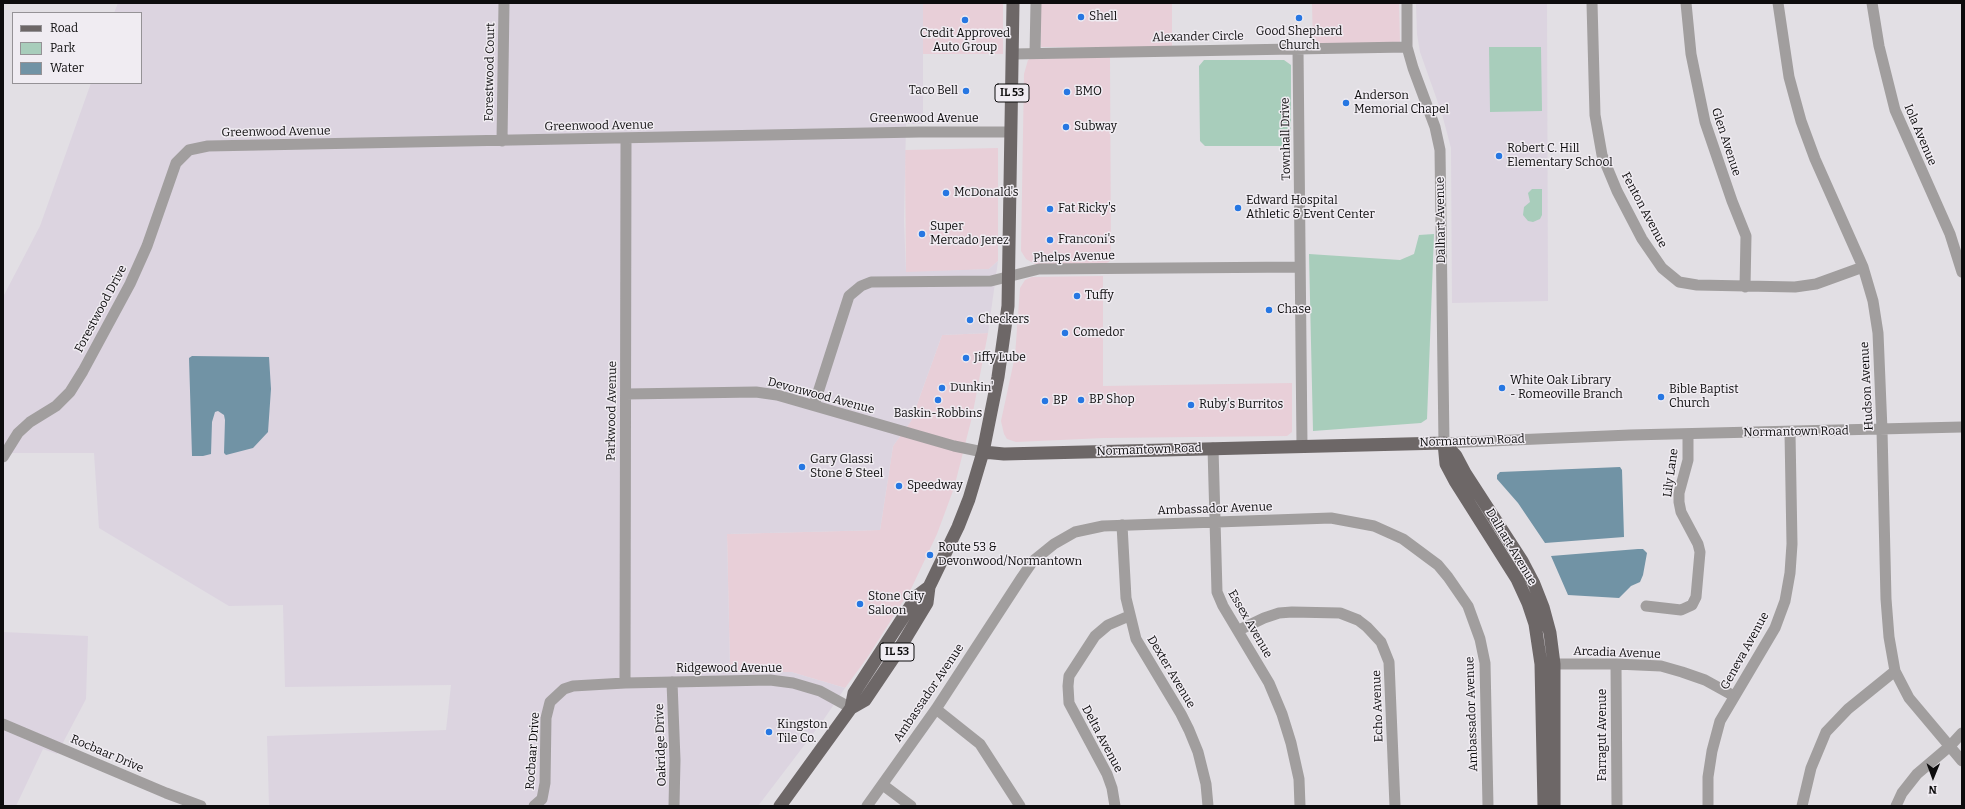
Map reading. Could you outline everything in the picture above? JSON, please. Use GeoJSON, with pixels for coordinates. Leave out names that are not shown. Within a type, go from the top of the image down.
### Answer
{"type":"FeatureCollection","features":[{"type":"Feature","properties":{"kind":"main road","name":"IL 53"},"geometry":{"type":"LineString","coordinates":[[780,806],[851,708],[854,693],[917,596],[929,587],[961,520],[978,474],[1003,350],[1008,306],[1013,3]]}},
{"type":"Feature","properties":{"kind":"main road","name":"Normantown Road"},"geometry":{"type":"LineString","coordinates":[[983,452],[1004,454],[1302,445],[1444,443]]}},
{"type":"Feature","properties":{"kind":"main road","name":"Dalhart Avenue"},"geometry":{"type":"LineString","coordinates":[[1444,443],[1446,464],[1455,481],[1517,579],[1528,603],[1548,664],[1554,806]]}},
{"type":"Feature","properties":{"kind":"main road","name":"Dalhart Avenue"},"geometry":{"type":"LineString","coordinates":[[1544,806],[1548,664]]}},
{"type":"Feature","properties":{"kind":"street","name":"Forestwood Court"},"geometry":{"type":"LineString","coordinates":[[502,140],[504,3]]}},
{"type":"Feature","properties":{"kind":"street"},"geometry":{"type":"LineString","coordinates":[[1035,53],[1036,3]]}},
{"type":"Feature","properties":{"kind":"street","name":"Dalhart Avenue"},"geometry":{"type":"LineString","coordinates":[[1407,3],[1407,47],[1413,68],[1435,127],[1440,150],[1444,443]]}},
{"type":"Feature","properties":{"kind":"street","name":"Fenton Avenue"},"geometry":{"type":"LineString","coordinates":[[1592,3],[1595,115],[1602,155],[1617,191],[1642,239],[1662,268],[1679,282],[1697,285],[1745,287],[1795,287],[1816,284],[1863,268]]}},
{"type":"Feature","properties":{"kind":"street","name":"Glen Avenue"},"geometry":{"type":"LineString","coordinates":[[1686,3],[1691,54],[1705,122],[1732,201],[1746,236],[1745,287]]}},
{"type":"Feature","properties":{"kind":"street","name":"Hudson Avenue"},"geometry":{"type":"LineString","coordinates":[[1778,3],[1789,77],[1801,121],[1815,159],[1863,268],[1873,300],[1878,333],[1886,599],[1889,637],[1895,671],[1909,698],[1962,761]]}},
{"type":"Feature","properties":{"kind":"street","name":"Iola Avenue"},"geometry":{"type":"LineString","coordinates":[[1872,3],[1879,46],[1894,110],[1950,234],[1962,272]]}},
{"type":"Feature","properties":{"kind":"street","name":"Alexander Circle"},"geometry":{"type":"LineString","coordinates":[[1013,54],[1407,47]]}},
{"type":"Feature","properties":{"kind":"street","name":"Townhall Drive"},"geometry":{"type":"LineString","coordinates":[[1298,49],[1302,445]]}},
{"type":"Feature","properties":{"kind":"street","name":"Greenwood Avenue"},"geometry":{"type":"LineString","coordinates":[[189,150],[208,146],[919,132],[1011,132]]}},
{"type":"Feature","properties":{"kind":"street","name":"Parkwood Avenue"},"geometry":{"type":"LineString","coordinates":[[625,683],[626,138]]}},
{"type":"Feature","properties":{"kind":"street","name":"Forestwood Drive"},"geometry":{"type":"LineString","coordinates":[[3,457],[18,433],[30,422],[56,406],[70,392],[80,376],[130,284],[147,246],[176,163],[189,150]]}},
{"type":"Feature","properties":{"kind":"street","name":"Phelps Avenue"},"geometry":{"type":"LineString","coordinates":[[814,405],[849,296],[854,290],[871,282],[991,281],[1009,275],[1039,269],[1300,268]]}},
{"type":"Feature","properties":{"kind":"street","name":"Devonwood Avenue"},"geometry":{"type":"LineString","coordinates":[[626,394],[756,392],[777,395],[954,446],[983,452]]}},
{"type":"Feature","properties":{"kind":"street","name":"Normantown Road"},"geometry":{"type":"LineString","coordinates":[[1444,443],[1688,434],[1790,433],[1962,428]]}},
{"type":"Feature","properties":{"kind":"street","name":"Geneva Avenue"},"geometry":{"type":"LineString","coordinates":[[1708,806],[1708,777],[1712,750],[1720,721],[1775,628],[1785,601],[1790,573],[1792,544],[1790,433]]}},
{"type":"Feature","properties":{"kind":"street","name":"Lily Lane"},"geometry":{"type":"LineString","coordinates":[[1646,606],[1681,610],[1692,605],[1696,597],[1700,552],[1698,544],[1681,512],[1679,502],[1679,493],[1688,460],[1688,434]]}},
{"type":"Feature","properties":{"kind":"street","name":"Essex Avenue"},"geometry":{"type":"LineString","coordinates":[[1213,448],[1217,592],[1223,606],[1239,630],[1269,683],[1282,714],[1291,743],[1298,779],[1300,806]]}},
{"type":"Feature","properties":{"kind":"street","name":"Ambassador Avenue"},"geometry":{"type":"LineString","coordinates":[[867,806],[936,709],[1033,562],[1054,544],[1075,532],[1103,526],[1330,518],[1374,526],[1403,538],[1438,565],[1468,606],[1476,625],[1483,651],[1486,673],[1488,806]]}},
{"type":"Feature","properties":{"kind":"street","name":"Dexter Avenue"},"geometry":{"type":"LineString","coordinates":[[1122,525],[1126,598],[1129,616],[1136,639],[1189,730],[1198,752],[1206,784],[1208,806]]}},
{"type":"Feature","properties":{"kind":"street","name":"Echo Avenue"},"geometry":{"type":"LineString","coordinates":[[1239,630],[1278,613],[1340,613],[1358,620],[1381,642],[1390,662],[1395,806]]}},
{"type":"Feature","properties":{"kind":"street","name":"Delta Avenue"},"geometry":{"type":"LineString","coordinates":[[1115,806],[1112,788],[1107,774],[1069,703],[1068,686],[1069,676],[1095,636],[1108,625],[1129,616]]}},
{"type":"Feature","properties":{"kind":"street","name":"Arcadia Avenue"},"geometry":{"type":"LineString","coordinates":[[1548,664],[1616,664],[1661,666],[1704,680],[1734,696]]}},
{"type":"Feature","properties":{"kind":"street","name":"Farragut Avenue"},"geometry":{"type":"LineString","coordinates":[[1616,664],[1617,806]]}},
{"type":"Feature","properties":{"kind":"street"},"geometry":{"type":"LineString","coordinates":[[1802,806],[1811,768],[1826,732],[1859,699],[1895,671]]}},
{"type":"Feature","properties":{"kind":"street","name":"Ridgewood Avenue"},"geometry":{"type":"LineString","coordinates":[[625,683],[770,680],[793,683],[820,691],[851,708]]}},
{"type":"Feature","properties":{"kind":"street","name":"Oakridge Drive"},"geometry":{"type":"LineString","coordinates":[[672,682],[675,766],[674,806]]}},
{"type":"Feature","properties":{"kind":"street","name":"Rocbaar Drive"},"geometry":{"type":"LineString","coordinates":[[534,806],[542,799],[546,784],[546,718],[550,702],[564,689],[573,686],[625,683]]}},
{"type":"Feature","properties":{"kind":"street"},"geometry":{"type":"LineString","coordinates":[[936,709],[960,726],[980,744],[1020,806]]}},
{"type":"Feature","properties":{"kind":"street","name":"Rocbaar Drive"},"geometry":{"type":"LineString","coordinates":[[3,724],[166,793],[201,806]]}},
{"type":"Feature","properties":{"kind":"street"},"geometry":{"type":"LineString","coordinates":[[1896,806],[1902,793],[1917,774],[1950,746],[1962,733]]}},
{"type":"Feature","properties":{"kind":"street"},"geometry":{"type":"LineString","coordinates":[[883,784],[911,806]]}},
{"type":"Feature","properties":{"kind":"shaded area"},"geometry":{"type":"Polygon","coordinates":[[[118,3],[923,3],[923,124],[906,124],[904,221],[906,272],[989,269],[998,261],[988,333],[942,335],[911,421],[893,446],[880,530],[727,534],[730,672],[791,672],[845,688],[822,722],[758,806],[269,806],[267,736],[446,730],[451,685],[285,687],[283,605],[229,606],[99,528],[94,453],[3,453],[3,297],[40,226],[91,84],[142,84],[142,12],[114,12],[118,3]]]}},
{"type":"Feature","properties":{"kind":"shaded area"},"geometry":{"type":"Polygon","coordinates":[[[923,3],[1003,3],[1003,54],[923,54],[923,3]]]}},
{"type":"Feature","properties":{"kind":"shaded area"},"geometry":{"type":"Polygon","coordinates":[[[1041,3],[1172,3],[1172,47],[1041,47],[1041,3]]]}},
{"type":"Feature","properties":{"kind":"shaded area"},"geometry":{"type":"Polygon","coordinates":[[[1312,3],[1399,3],[1400,43],[1313,45],[1312,3]]]}},
{"type":"Feature","properties":{"kind":"shaded area","name":"Robert C. Hill Elementary School"},"geometry":{"type":"Polygon","coordinates":[[[1416,3],[1547,3],[1548,301],[1452,303],[1451,148],[1442,114],[1420,52],[1417,34],[1416,3]]]}},
{"type":"Feature","properties":{"kind":"shaded area"},"geometry":{"type":"Polygon","coordinates":[[[1035,55],[1110,55],[1111,257],[1109,262],[1104,264],[1035,264],[1026,259],[1021,251],[1024,74],[1028,60],[1035,55]]]}},
{"type":"Feature","properties":{"kind":"shaded area"},"geometry":{"type":"Polygon","coordinates":[[[998,148],[998,261],[989,269],[906,273],[905,150],[998,148]]]}},
{"type":"Feature","properties":{"kind":"shaded area"},"geometry":{"type":"Polygon","coordinates":[[[1103,276],[1103,386],[1292,383],[1292,432],[1287,436],[1104,438],[1016,442],[1007,439],[1004,434],[1001,421],[1015,356],[1020,288],[1025,280],[1032,277],[1103,276]]]}},
{"type":"Feature","properties":{"kind":"shaded area"},"geometry":{"type":"Polygon","coordinates":[[[988,333],[972,417],[954,488],[937,534],[911,589],[867,658],[845,688],[791,672],[730,672],[727,534],[880,530],[893,446],[911,421],[942,335],[988,333]]]}},
{"type":"Feature","properties":{"kind":"shaded area"},"geometry":{"type":"Polygon","coordinates":[[[3,632],[88,636],[86,699],[57,754],[43,749],[16,806],[3,806],[3,632]]]}},
{"type":"Feature","properties":{"kind":"green space"},"geometry":{"type":"Polygon","coordinates":[[[1489,47],[1541,47],[1542,111],[1490,112],[1489,47]]]}},
{"type":"Feature","properties":{"kind":"green space"},"geometry":{"type":"Polygon","coordinates":[[[1204,60],[1284,60],[1291,65],[1291,141],[1285,146],[1205,146],[1200,141],[1199,66],[1204,60]]]}},
{"type":"Feature","properties":{"kind":"green space"},"geometry":{"type":"Polygon","coordinates":[[[1532,189],[1542,189],[1542,215],[1540,219],[1533,222],[1528,221],[1523,215],[1524,207],[1530,202],[1528,193],[1532,189]]]}},
{"type":"Feature","properties":{"kind":"green space"},"geometry":{"type":"Polygon","coordinates":[[[1434,234],[1427,419],[1421,423],[1313,431],[1309,254],[1400,260],[1414,254],[1419,235],[1434,234]]]}},
{"type":"Feature","properties":{"kind":"water"},"geometry":{"type":"Polygon","coordinates":[[[192,356],[269,357],[271,389],[268,432],[253,448],[226,455],[224,453],[225,420],[224,415],[218,411],[215,412],[212,422],[211,454],[192,456],[189,358],[192,356]]]}},
{"type":"Feature","properties":{"kind":"water"},"geometry":{"type":"Polygon","coordinates":[[[1620,467],[1622,470],[1624,537],[1545,543],[1518,503],[1497,479],[1497,475],[1500,472],[1620,467]]]}},
{"type":"Feature","properties":{"kind":"water"},"geometry":{"type":"Polygon","coordinates":[[[1643,549],[1647,553],[1643,575],[1640,582],[1631,586],[1619,598],[1568,595],[1551,556],[1643,549]]]}},
{"type":"Feature","properties":{"kind":"place","name":"Shell"},"geometry":{"type":"Point","coordinates":[1081,17]}},
{"type":"Feature","properties":{"kind":"place","name":"Good Shepherd Church"},"geometry":{"type":"Point","coordinates":[1299,18]}},
{"type":"Feature","properties":{"kind":"place","name":"Credit Approved Auto Group"},"geometry":{"type":"Point","coordinates":[965,20]}},
{"type":"Feature","properties":{"kind":"place","name":"Taco Bell"},"geometry":{"type":"Point","coordinates":[966,91]}},
{"type":"Feature","properties":{"kind":"place","name":"BMO"},"geometry":{"type":"Point","coordinates":[1067,92]}},
{"type":"Feature","properties":{"kind":"place","name":"Anderson Memorial Chapel"},"geometry":{"type":"Point","coordinates":[1346,103]}},
{"type":"Feature","properties":{"kind":"place","name":"Subway"},"geometry":{"type":"Point","coordinates":[1066,127]}},
{"type":"Feature","properties":{"kind":"place","name":"Robert C. Hill Elementary School"},"geometry":{"type":"Point","coordinates":[1499,156]}},
{"type":"Feature","properties":{"kind":"place","name":"McDonald's"},"geometry":{"type":"Point","coordinates":[946,193]}},
{"type":"Feature","properties":{"kind":"place","name":"Edward Hospital Athletic & Event Center"},"geometry":{"type":"Point","coordinates":[1238,208]}},
{"type":"Feature","properties":{"kind":"place","name":"Fat Ricky's"},"geometry":{"type":"Point","coordinates":[1050,209]}},
{"type":"Feature","properties":{"kind":"place","name":"Super Mercado Jerez"},"geometry":{"type":"Point","coordinates":[922,234]}},
{"type":"Feature","properties":{"kind":"place","name":"Franconi's"},"geometry":{"type":"Point","coordinates":[1050,240]}},
{"type":"Feature","properties":{"kind":"place","name":"Tuffy"},"geometry":{"type":"Point","coordinates":[1077,296]}},
{"type":"Feature","properties":{"kind":"place","name":"Chase"},"geometry":{"type":"Point","coordinates":[1269,310]}},
{"type":"Feature","properties":{"kind":"place","name":"Checkers"},"geometry":{"type":"Point","coordinates":[970,320]}},
{"type":"Feature","properties":{"kind":"place","name":"Comedor"},"geometry":{"type":"Point","coordinates":[1065,333]}},
{"type":"Feature","properties":{"kind":"place","name":"Jiffy Lube"},"geometry":{"type":"Point","coordinates":[966,358]}},
{"type":"Feature","properties":{"kind":"place","name":"Dunkin'"},"geometry":{"type":"Point","coordinates":[942,388]}},
{"type":"Feature","properties":{"kind":"place","name":"White Oak Library - Romeoville Branch"},"geometry":{"type":"Point","coordinates":[1502,388]}},
{"type":"Feature","properties":{"kind":"place","name":"Bible Baptist Church"},"geometry":{"type":"Point","coordinates":[1661,397]}},
{"type":"Feature","properties":{"kind":"place","name":"Baskin-Robbins"},"geometry":{"type":"Point","coordinates":[938,400]}},
{"type":"Feature","properties":{"kind":"place","name":"BP Shop"},"geometry":{"type":"Point","coordinates":[1081,400]}},
{"type":"Feature","properties":{"kind":"place","name":"BP"},"geometry":{"type":"Point","coordinates":[1045,401]}},
{"type":"Feature","properties":{"kind":"place","name":"Ruby's Burritos"},"geometry":{"type":"Point","coordinates":[1191,405]}},
{"type":"Feature","properties":{"kind":"place","name":"Gary Glassi Stone & Steel"},"geometry":{"type":"Point","coordinates":[802,467]}},
{"type":"Feature","properties":{"kind":"place","name":"Speedway"},"geometry":{"type":"Point","coordinates":[899,486]}},
{"type":"Feature","properties":{"kind":"place","name":"Route 53 & Devonwood/Normantown"},"geometry":{"type":"Point","coordinates":[930,555]}},
{"type":"Feature","properties":{"kind":"place","name":"Stone City Saloon"},"geometry":{"type":"Point","coordinates":[860,604]}},
{"type":"Feature","properties":{"kind":"place","name":"Kingston Tile Co."},"geometry":{"type":"Point","coordinates":[769,732]}}]}
